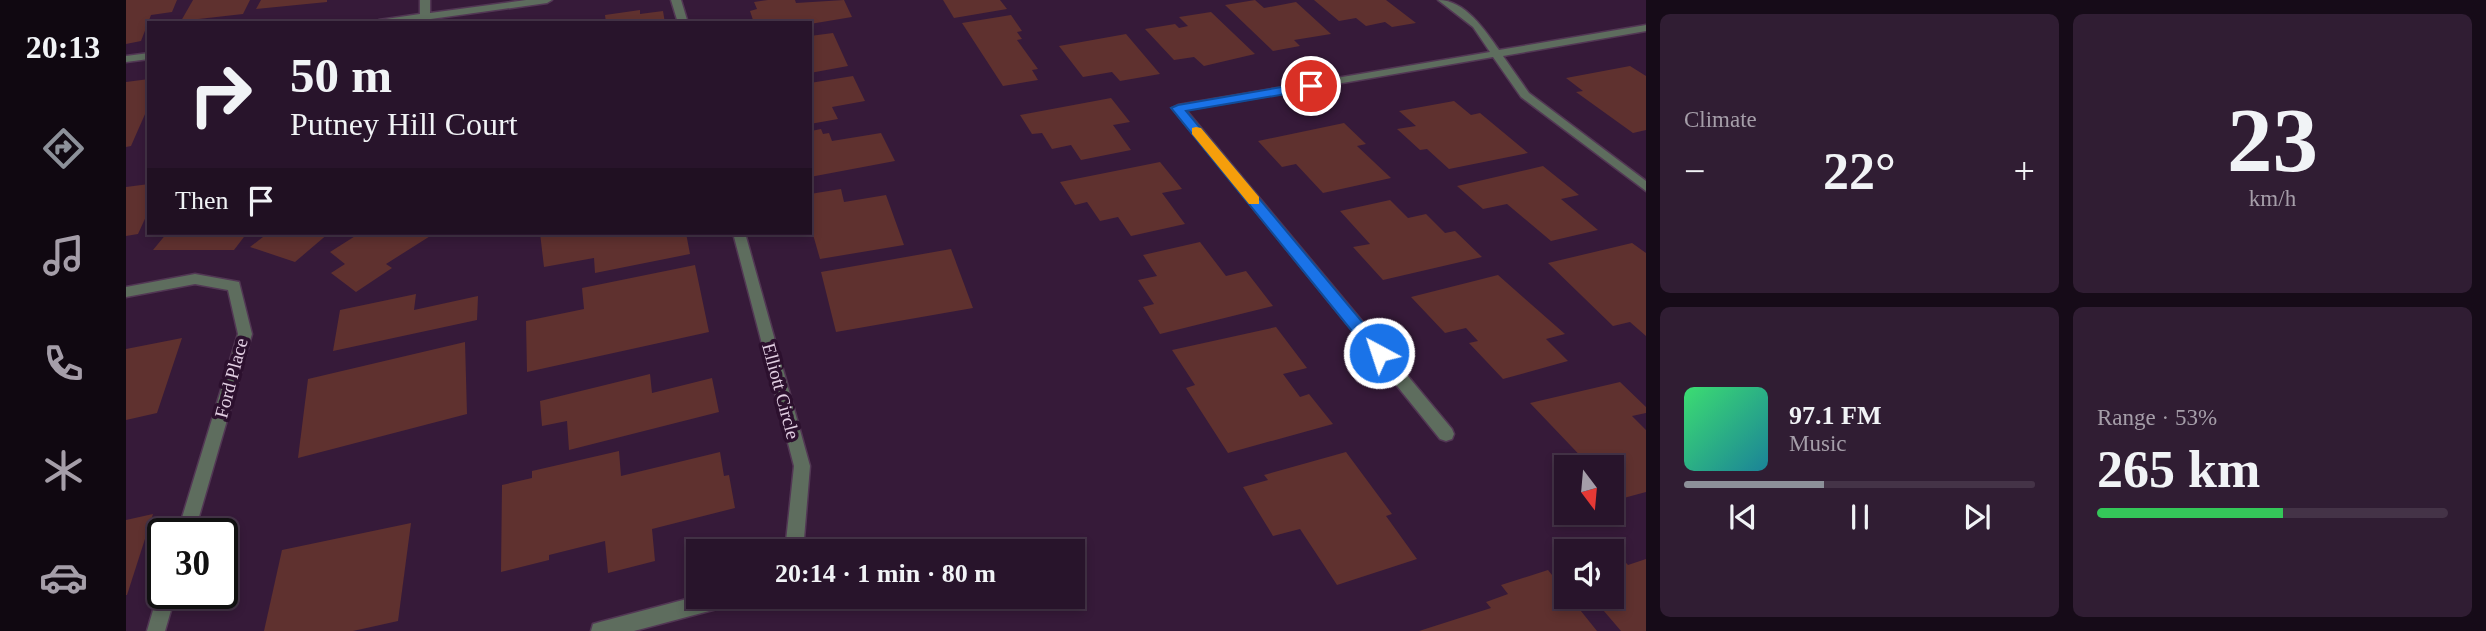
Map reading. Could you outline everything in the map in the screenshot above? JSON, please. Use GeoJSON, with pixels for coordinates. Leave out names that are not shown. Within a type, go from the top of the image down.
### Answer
{"type":"FeatureCollection","features":[{"type":"Feature","properties":{"kind":"street"},"geometry":{"type":"LineString","coordinates":[[425,0],[425,16]]}},
{"type":"Feature","properties":{"kind":"street"},"geometry":{"type":"LineString","coordinates":[[392,21],[547,0]]}},
{"type":"Feature","properties":{"kind":"street"},"geometry":{"type":"LineString","coordinates":[[677,0],[682,21]]}},
{"type":"Feature","properties":{"kind":"street"},"geometry":{"type":"LineString","coordinates":[[1443,0],[1476,25],[1525,95],[1646,187]]}},
{"type":"Feature","properties":{"kind":"street"},"geometry":{"type":"LineString","coordinates":[[1446,434],[1178,108],[1646,28]]}},
{"type":"Feature","properties":{"kind":"street"},"geometry":{"type":"LineString","coordinates":[[126,59],[147,55]]}},
{"type":"Feature","properties":{"kind":"street","name":"Elliott Circle"},"geometry":{"type":"LineString","coordinates":[[740,235],[802,466],[795,539]]}},
{"type":"Feature","properties":{"kind":"street","name":"Ford Place"},"geometry":{"type":"LineString","coordinates":[[126,292],[195,279],[234,286],[245,334],[190,518]]}},
{"type":"Feature","properties":{"kind":"street"},"geometry":{"type":"LineString","coordinates":[[600,631],[686,608]]}},
{"type":"Feature","properties":{"kind":"street"},"geometry":{"type":"LineString","coordinates":[[156,631],[162,609]]}},
{"type":"Feature","properties":{"kind":"building"},"geometry":{"type":"Polygon","coordinates":[[[126,0],[177,0],[172,12],[151,15],[141,41],[126,44],[126,0]]]}},
{"type":"Feature","properties":{"kind":"building"},"geometry":{"type":"Polygon","coordinates":[[[193,0],[250,0],[243,14],[181,21],[193,0]]]}},
{"type":"Feature","properties":{"kind":"building"},"geometry":{"type":"Polygon","coordinates":[[[261,0],[327,0],[327,2],[256,9],[261,0]]]}},
{"type":"Feature","properties":{"kind":"building"},"geometry":{"type":"Polygon","coordinates":[[[844,0],[852,17],[812,24],[812,21],[777,19],[753,21],[750,11],[757,9],[754,2],[844,0]]]}},
{"type":"Feature","properties":{"kind":"building"},"geometry":{"type":"Polygon","coordinates":[[[943,0],[1000,0],[1007,9],[954,18],[943,0]]]}},
{"type":"Feature","properties":{"kind":"building"},"geometry":{"type":"Polygon","coordinates":[[[1255,0],[1264,8],[1296,2],[1331,34],[1294,40],[1300,46],[1273,51],[1225,5],[1255,0]]]}},
{"type":"Feature","properties":{"kind":"building"},"geometry":{"type":"Polygon","coordinates":[[[1314,0],[1386,0],[1416,23],[1392,27],[1385,22],[1366,26],[1356,18],[1339,21],[1314,0]]]}},
{"type":"Feature","properties":{"kind":"building"},"geometry":{"type":"Polygon","coordinates":[[[640,10],[640,14],[663,11],[665,21],[606,21],[605,15],[640,10]]]}},
{"type":"Feature","properties":{"kind":"building"},"geometry":{"type":"Polygon","coordinates":[[[1211,12],[1255,54],[1204,66],[1194,57],[1174,60],[1145,29],[1175,24],[1179,28],[1188,26],[1179,17],[1211,12]]]}},
{"type":"Feature","properties":{"kind":"building"},"geometry":{"type":"Polygon","coordinates":[[[1011,15],[1022,31],[1017,32],[1022,39],[1017,40],[1038,69],[1032,70],[1038,80],[1003,86],[962,23],[1011,15]]]}},
{"type":"Feature","properties":{"kind":"building"},"geometry":{"type":"Polygon","coordinates":[[[833,33],[848,66],[812,73],[812,36],[833,33]]]}},
{"type":"Feature","properties":{"kind":"building"},"geometry":{"type":"Polygon","coordinates":[[[1126,34],[1160,74],[1120,81],[1112,72],[1083,77],[1059,46],[1126,34]]]}},
{"type":"Feature","properties":{"kind":"building"},"geometry":{"type":"Polygon","coordinates":[[[1630,66],[1646,76],[1646,130],[1633,133],[1576,92],[1583,91],[1566,78],[1630,66]]]}},
{"type":"Feature","properties":{"kind":"building"},"geometry":{"type":"Polygon","coordinates":[[[853,76],[865,101],[832,107],[838,119],[812,124],[812,83],[853,76]]]}},
{"type":"Feature","properties":{"kind":"building"},"geometry":{"type":"Polygon","coordinates":[[[147,79],[147,110],[131,146],[126,147],[126,82],[147,79]]]}},
{"type":"Feature","properties":{"kind":"building"},"geometry":{"type":"Polygon","coordinates":[[[1111,98],[1130,122],[1113,125],[1131,150],[1081,160],[1071,145],[1052,149],[1042,133],[1032,134],[1020,115],[1111,98]]]}},
{"type":"Feature","properties":{"kind":"building"},"geometry":{"type":"Polygon","coordinates":[[[1454,101],[1471,115],[1480,113],[1528,153],[1449,169],[1427,149],[1420,150],[1397,129],[1416,126],[1399,111],[1454,101]]]}},
{"type":"Feature","properties":{"kind":"building"},"geometry":{"type":"Polygon","coordinates":[[[1344,123],[1366,144],[1357,146],[1391,178],[1323,193],[1296,164],[1282,167],[1258,141],[1344,123]]]}},
{"type":"Feature","properties":{"kind":"building"},"geometry":{"type":"Polygon","coordinates":[[[821,129],[823,134],[829,133],[832,141],[881,133],[895,161],[812,177],[812,131],[821,129]]]}},
{"type":"Feature","properties":{"kind":"building"},"geometry":{"type":"Polygon","coordinates":[[[1160,162],[1182,189],[1162,193],[1185,224],[1131,236],[1118,217],[1100,221],[1087,202],[1075,205],[1060,182],[1160,162]]]}},
{"type":"Feature","properties":{"kind":"building"},"geometry":{"type":"Polygon","coordinates":[[[1543,166],[1579,195],[1561,199],[1598,230],[1551,241],[1507,204],[1483,209],[1457,186],[1543,166]]]}},
{"type":"Feature","properties":{"kind":"building"},"geometry":{"type":"Polygon","coordinates":[[[147,184],[147,214],[138,234],[126,236],[126,187],[147,184]]]}},
{"type":"Feature","properties":{"kind":"building"},"geometry":{"type":"Polygon","coordinates":[[[841,189],[844,202],[886,195],[904,245],[820,259],[812,231],[812,194],[841,189]]]}},
{"type":"Feature","properties":{"kind":"building"},"geometry":{"type":"Polygon","coordinates":[[[1390,200],[1408,218],[1426,214],[1445,233],[1455,231],[1482,257],[1383,280],[1353,247],[1370,244],[1340,211],[1390,200]]]}},
{"type":"Feature","properties":{"kind":"building"},"geometry":{"type":"Polygon","coordinates":[[[165,235],[245,235],[234,250],[153,250],[165,235]]]}},
{"type":"Feature","properties":{"kind":"building"},"geometry":{"type":"Polygon","coordinates":[[[265,235],[327,235],[295,262],[250,247],[265,235]]]}},
{"type":"Feature","properties":{"kind":"building"},"geometry":{"type":"Polygon","coordinates":[[[357,235],[432,235],[386,264],[392,268],[356,292],[331,273],[345,264],[330,252],[357,235]]]}},
{"type":"Feature","properties":{"kind":"building"},"geometry":{"type":"Polygon","coordinates":[[[540,235],[686,235],[690,254],[595,273],[594,258],[544,267],[540,235]]]}},
{"type":"Feature","properties":{"kind":"building"},"geometry":{"type":"Polygon","coordinates":[[[1200,242],[1226,276],[1246,271],[1273,306],[1160,334],[1143,307],[1154,304],[1138,280],[1157,276],[1143,255],[1200,242]]]}},
{"type":"Feature","properties":{"kind":"building"},"geometry":{"type":"Polygon","coordinates":[[[1632,243],[1646,253],[1646,336],[1630,322],[1613,326],[1548,263],[1632,243]]]}},
{"type":"Feature","properties":{"kind":"building"},"geometry":{"type":"Polygon","coordinates":[[[951,249],[973,308],[836,332],[821,272],[951,249]]]}},
{"type":"Feature","properties":{"kind":"building"},"geometry":{"type":"Polygon","coordinates":[[[695,265],[709,332],[527,372],[526,321],[584,309],[582,288],[695,265]]]}},
{"type":"Feature","properties":{"kind":"building"},"geometry":{"type":"Polygon","coordinates":[[[1498,275],[1565,334],[1546,339],[1568,361],[1503,379],[1469,343],[1478,341],[1466,328],[1445,333],[1411,297],[1498,275]]]}},
{"type":"Feature","properties":{"kind":"building"},"geometry":{"type":"Polygon","coordinates":[[[416,294],[414,310],[478,296],[477,320],[333,351],[340,310],[416,294]]]}},
{"type":"Feature","properties":{"kind":"building"},"geometry":{"type":"Polygon","coordinates":[[[1276,327],[1307,368],[1283,374],[1300,397],[1309,394],[1333,424],[1228,453],[1186,388],[1195,385],[1172,350],[1276,327]]]}},
{"type":"Feature","properties":{"kind":"building"},"geometry":{"type":"Polygon","coordinates":[[[182,338],[157,413],[126,420],[126,349],[182,338]]]}},
{"type":"Feature","properties":{"kind":"building"},"geometry":{"type":"Polygon","coordinates":[[[465,342],[467,414],[298,458],[308,379],[465,342]]]}},
{"type":"Feature","properties":{"kind":"building"},"geometry":{"type":"Polygon","coordinates":[[[650,374],[652,393],[712,378],[719,412],[569,450],[567,421],[542,426],[540,401],[650,374]]]}},
{"type":"Feature","properties":{"kind":"building"},"geometry":{"type":"Polygon","coordinates":[[[1620,382],[1646,407],[1646,413],[1632,416],[1646,430],[1646,492],[1624,498],[1624,455],[1580,455],[1530,403],[1620,382]]]}},
{"type":"Feature","properties":{"kind":"building"},"geometry":{"type":"Polygon","coordinates":[[[619,451],[621,476],[720,452],[724,476],[729,475],[735,508],[652,529],[655,561],[608,573],[605,541],[549,555],[549,560],[501,572],[502,485],[532,478],[532,471],[619,451]]]}},
{"type":"Feature","properties":{"kind":"building"},"geometry":{"type":"Polygon","coordinates":[[[1346,452],[1392,514],[1386,516],[1417,559],[1337,585],[1300,529],[1273,536],[1243,487],[1268,480],[1264,475],[1346,452]]]}},
{"type":"Feature","properties":{"kind":"building"},"geometry":{"type":"Polygon","coordinates":[[[153,514],[152,518],[147,518],[147,533],[127,595],[126,595],[126,520],[153,514]]]}},
{"type":"Feature","properties":{"kind":"building"},"geometry":{"type":"Polygon","coordinates":[[[411,523],[398,621],[353,631],[264,631],[282,550],[411,523]]]}},
{"type":"Feature","properties":{"kind":"building"},"geometry":{"type":"Polygon","coordinates":[[[1646,559],[1646,631],[1621,631],[1602,609],[1624,609],[1624,561],[1628,565],[1646,559]]]}},
{"type":"Feature","properties":{"kind":"building"},"geometry":{"type":"Polygon","coordinates":[[[1548,570],[1554,577],[1554,609],[1579,609],[1597,631],[1419,631],[1491,608],[1486,602],[1508,594],[1501,585],[1548,570]]]}},
{"type":"Feature","properties":{"kind":"slow traffic"},"geometry":{"type":"LineString","coordinates":[[1196,131],[1254,201]]}},
{"type":"Feature","properties":{"kind":"route"},"geometry":{"type":"LineString","coordinates":[[1311,86],[1178,108],[1379,353]]}}]}
